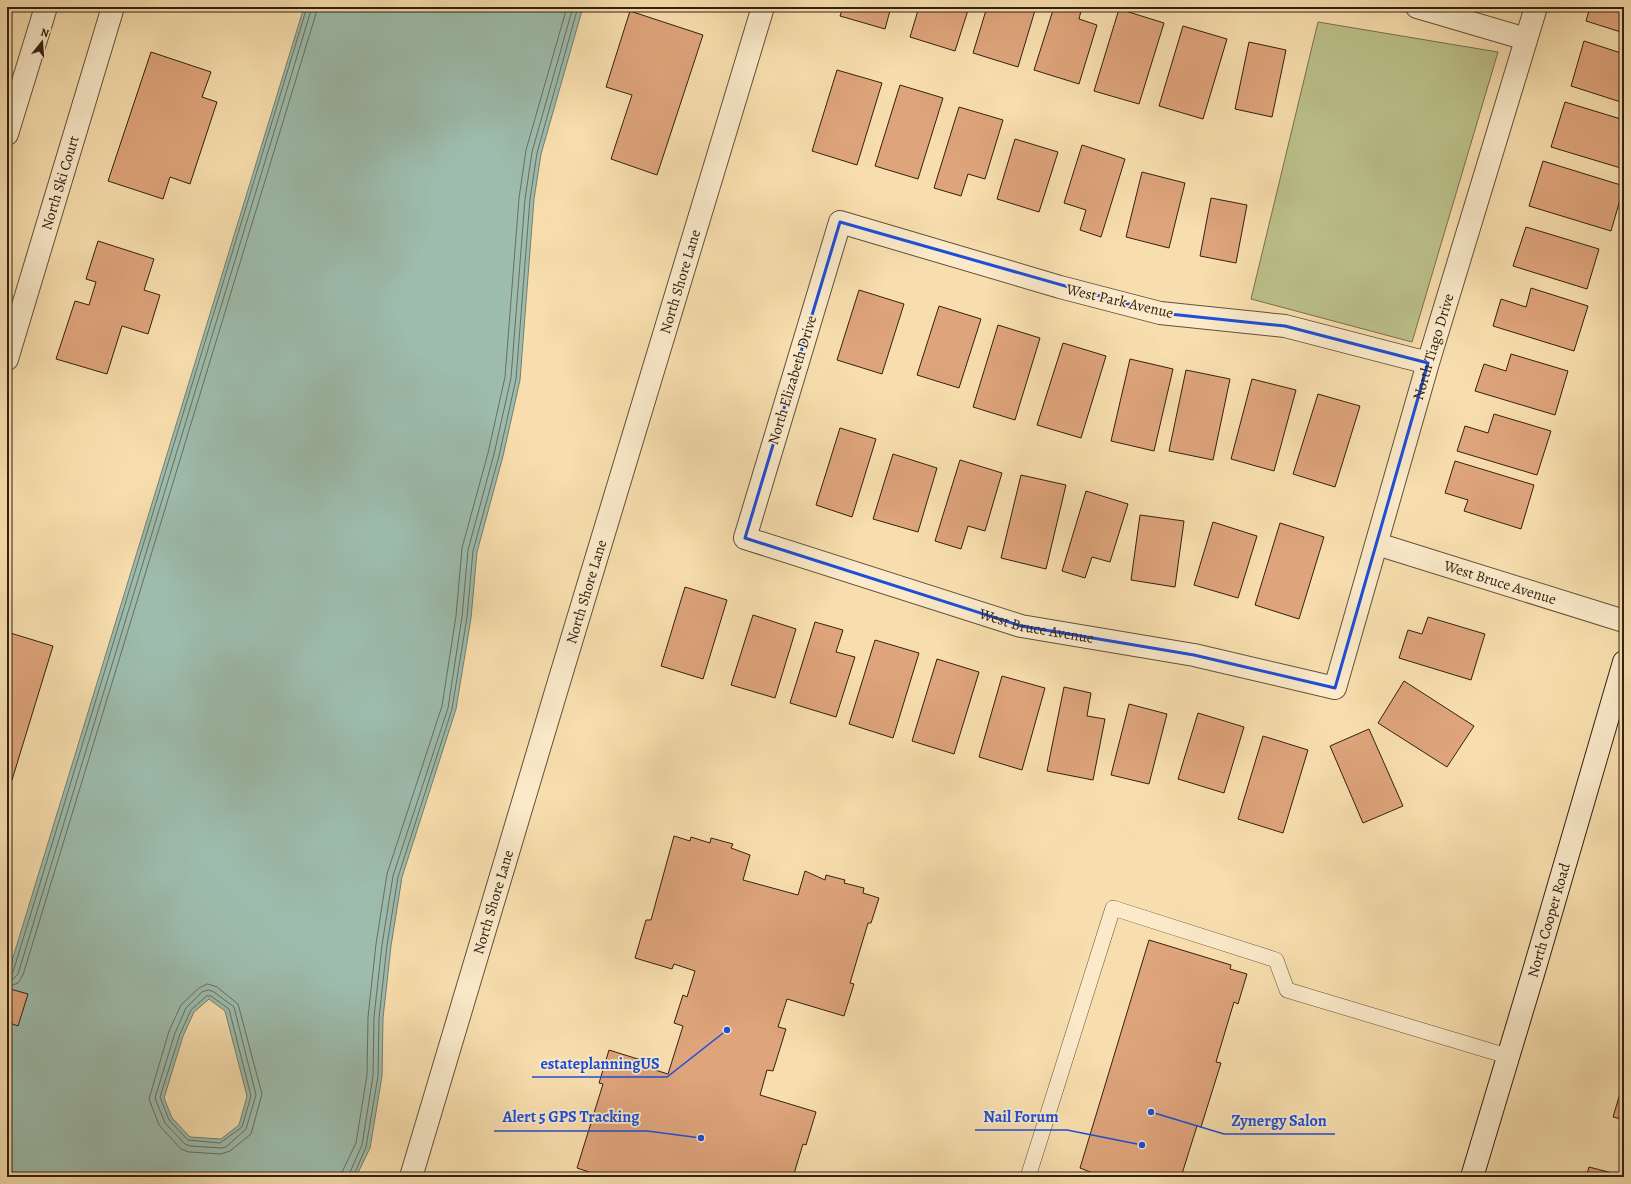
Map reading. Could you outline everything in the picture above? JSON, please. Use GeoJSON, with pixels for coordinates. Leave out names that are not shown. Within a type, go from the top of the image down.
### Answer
{"type":"FeatureCollection","features":[{"type":"Feature","properties":{"kind":"street"},"geometry":{"type":"LineString","coordinates":[[7,134],[46,7]]}},
{"type":"Feature","properties":{"kind":"street","name":"North Ski Court"},"geometry":{"type":"LineString","coordinates":[[7,359],[113,7]]}},
{"type":"Feature","properties":{"kind":"street","name":"North Shore Lane"},"geometry":{"type":"LineString","coordinates":[[411,1177],[555,692],[763,7]]}},
{"type":"Feature","properties":{"kind":"street"},"geometry":{"type":"LineString","coordinates":[[1417,7],[1526,39]]}},
{"type":"Feature","properties":{"kind":"street","name":"North Tiago Drive"},"geometry":{"type":"LineString","coordinates":[[1335,688],[1428,363],[1536,7]]}},
{"type":"Feature","properties":{"kind":"street","name":"West Park Avenue"},"geometry":{"type":"LineString","coordinates":[[840,222],[1060,287],[1160,313],[1285,326],[1428,363]]}},
{"type":"Feature","properties":{"kind":"street","name":"North Elizabeth Drive"},"geometry":{"type":"LineString","coordinates":[[745,538],[840,222]]}},
{"type":"Feature","properties":{"kind":"street","name":"West Bruce Avenue"},"geometry":{"type":"LineString","coordinates":[[745,538],[1021,626],[1194,655],[1335,688]]}},
{"type":"Feature","properties":{"kind":"street","name":"West Bruce Avenue"},"geometry":{"type":"LineString","coordinates":[[1376,544],[1624,621]]}},
{"type":"Feature","properties":{"kind":"street","name":"North Cooper Road"},"geometry":{"type":"LineString","coordinates":[[1472,1177],[1624,662]]}},
{"type":"Feature","properties":{"kind":"lane"},"geometry":{"type":"LineString","coordinates":[[1028,1177],[1113,908],[1276,960],[1287,990],[1508,1056]]}},
{"type":"Feature","properties":{"kind":"highlighted area"},"geometry":{"type":"Polygon","coordinates":[[[840,222],[1160,313],[1285,326],[1428,363],[1335,688],[1194,655],[1021,626],[745,538],[840,222]]]}},
{"type":"Feature","properties":{"kind":"green space"},"geometry":{"type":"Polygon","coordinates":[[[1318,22],[1498,52],[1412,342],[1251,299],[1318,22]]]}},
{"type":"Feature","properties":{"kind":"water"},"geometry":{"type":"Polygon","coordinates":[[[304,7],[583,7],[541,154],[534,199],[520,380],[503,456],[477,552],[471,618],[456,709],[402,877],[391,946],[383,1018],[382,1076],[370,1148],[356,1177],[7,1177],[7,977],[304,7]],[[209,999],[194,1012],[183,1036],[164,1098],[172,1118],[190,1137],[221,1139],[239,1125],[247,1096],[225,1011],[209,999]]]}},
{"type":"Feature","properties":{"kind":"building"},"geometry":{"type":"Polygon","coordinates":[[[843,7],[891,7],[885,29],[840,16],[843,7]]]}},
{"type":"Feature","properties":{"kind":"building"},"geometry":{"type":"Polygon","coordinates":[[[919,7],[969,7],[955,51],[910,37],[919,7]]]}},
{"type":"Feature","properties":{"kind":"building"},"geometry":{"type":"Polygon","coordinates":[[[987,7],[1036,7],[1018,67],[973,53],[987,7]]]}},
{"type":"Feature","properties":{"kind":"building"},"geometry":{"type":"Polygon","coordinates":[[[1054,7],[1082,7],[1079,19],[1097,25],[1079,84],[1034,70],[1054,7]]]}},
{"type":"Feature","properties":{"kind":"building"},"geometry":{"type":"Polygon","coordinates":[[[1590,7],[1624,7],[1624,33],[1586,21],[1590,7]]]}},
{"type":"Feature","properties":{"kind":"building"},"geometry":{"type":"Polygon","coordinates":[[[1119,9],[1164,23],[1139,104],[1094,91],[1119,9]]]}},
{"type":"Feature","properties":{"kind":"building"},"geometry":{"type":"Polygon","coordinates":[[[630,11],[703,35],[657,175],[611,159],[632,95],[606,87],[630,11]]]}},
{"type":"Feature","properties":{"kind":"building"},"geometry":{"type":"Polygon","coordinates":[[[1183,26],[1227,39],[1203,119],[1159,106],[1183,26]]]}},
{"type":"Feature","properties":{"kind":"building"},"geometry":{"type":"Polygon","coordinates":[[[1584,41],[1624,54],[1624,103],[1571,86],[1584,41]]]}},
{"type":"Feature","properties":{"kind":"building"},"geometry":{"type":"Polygon","coordinates":[[[1249,42],[1286,50],[1272,117],[1235,109],[1249,42]]]}},
{"type":"Feature","properties":{"kind":"building"},"geometry":{"type":"Polygon","coordinates":[[[151,52],[211,72],[202,97],[217,102],[190,184],[170,177],[163,199],[108,181],[151,52]]]}},
{"type":"Feature","properties":{"kind":"building"},"geometry":{"type":"Polygon","coordinates":[[[837,70],[882,83],[857,165],[812,151],[837,70]]]}},
{"type":"Feature","properties":{"kind":"building"},"geometry":{"type":"Polygon","coordinates":[[[900,85],[943,98],[918,179],[875,166],[900,85]]]}},
{"type":"Feature","properties":{"kind":"building"},"geometry":{"type":"Polygon","coordinates":[[[1565,102],[1624,120],[1624,169],[1551,147],[1565,102]]]}},
{"type":"Feature","properties":{"kind":"building"},"geometry":{"type":"Polygon","coordinates":[[[959,107],[1003,120],[985,179],[968,174],[961,196],[934,188],[959,107]]]}},
{"type":"Feature","properties":{"kind":"building"},"geometry":{"type":"Polygon","coordinates":[[[1015,139],[1058,152],[1039,212],[997,199],[1015,139]]]}},
{"type":"Feature","properties":{"kind":"building"},"geometry":{"type":"Polygon","coordinates":[[[1082,145],[1125,159],[1101,237],[1080,230],[1086,210],[1064,203],[1082,145]]]}},
{"type":"Feature","properties":{"kind":"building"},"geometry":{"type":"Polygon","coordinates":[[[1543,161],[1624,186],[1611,231],[1529,206],[1543,161]]]}},
{"type":"Feature","properties":{"kind":"building"},"geometry":{"type":"Polygon","coordinates":[[[1142,172],[1185,183],[1169,248],[1126,237],[1142,172]]]}},
{"type":"Feature","properties":{"kind":"building"},"geometry":{"type":"Polygon","coordinates":[[[1211,198],[1247,205],[1236,263],[1200,256],[1211,198]]]}},
{"type":"Feature","properties":{"kind":"building"},"geometry":{"type":"Polygon","coordinates":[[[1526,227],[1599,249],[1587,289],[1513,266],[1526,227]]]}},
{"type":"Feature","properties":{"kind":"building"},"geometry":{"type":"Polygon","coordinates":[[[98,241],[154,259],[144,290],[160,295],[148,334],[122,326],[107,374],[56,359],[75,301],[89,305],[96,282],[86,279],[98,241]]]}},
{"type":"Feature","properties":{"kind":"building"},"geometry":{"type":"Polygon","coordinates":[[[1531,288],[1588,306],[1574,351],[1493,326],[1501,299],[1526,307],[1531,288]]]}},
{"type":"Feature","properties":{"kind":"building"},"geometry":{"type":"Polygon","coordinates":[[[859,290],[904,304],[882,374],[837,360],[859,290]]]}},
{"type":"Feature","properties":{"kind":"building"},"geometry":{"type":"Polygon","coordinates":[[[939,306],[981,319],[959,388],[917,375],[939,306]]]}},
{"type":"Feature","properties":{"kind":"building"},"geometry":{"type":"Polygon","coordinates":[[[998,325],[1040,338],[1015,420],[973,407],[998,325]]]}},
{"type":"Feature","properties":{"kind":"building"},"geometry":{"type":"Polygon","coordinates":[[[1063,343],[1106,356],[1081,438],[1037,425],[1063,343]]]}},
{"type":"Feature","properties":{"kind":"building"},"geometry":{"type":"Polygon","coordinates":[[[1511,354],[1568,371],[1555,415],[1475,391],[1484,364],[1506,371],[1511,354]]]}},
{"type":"Feature","properties":{"kind":"building"},"geometry":{"type":"Polygon","coordinates":[[[1130,359],[1173,369],[1154,451],[1111,441],[1130,359]]]}},
{"type":"Feature","properties":{"kind":"building"},"geometry":{"type":"Polygon","coordinates":[[[1186,370],[1230,379],[1213,460],[1169,451],[1186,370]]]}},
{"type":"Feature","properties":{"kind":"building"},"geometry":{"type":"Polygon","coordinates":[[[1252,379],[1296,390],[1274,471],[1231,459],[1252,379]]]}},
{"type":"Feature","properties":{"kind":"building"},"geometry":{"type":"Polygon","coordinates":[[[1318,394],[1360,406],[1335,487],[1293,474],[1318,394]]]}},
{"type":"Feature","properties":{"kind":"building"},"geometry":{"type":"Polygon","coordinates":[[[1494,414],[1551,431],[1537,475],[1457,451],[1465,426],[1488,433],[1494,414]]]}},
{"type":"Feature","properties":{"kind":"building"},"geometry":{"type":"Polygon","coordinates":[[[840,428],[876,439],[852,517],[816,505],[840,428]]]}},
{"type":"Feature","properties":{"kind":"building"},"geometry":{"type":"Polygon","coordinates":[[[893,454],[937,468],[918,532],[873,519],[893,454]]]}},
{"type":"Feature","properties":{"kind":"building"},"geometry":{"type":"Polygon","coordinates":[[[960,460],[1002,473],[985,531],[968,526],[961,549],[935,541],[960,460]]]}},
{"type":"Feature","properties":{"kind":"building"},"geometry":{"type":"Polygon","coordinates":[[[1455,461],[1534,485],[1521,529],[1464,511],[1468,500],[1445,493],[1455,461]]]}},
{"type":"Feature","properties":{"kind":"building"},"geometry":{"type":"Polygon","coordinates":[[[1021,475],[1066,485],[1046,569],[1001,558],[1021,475]]]}},
{"type":"Feature","properties":{"kind":"building"},"geometry":{"type":"Polygon","coordinates":[[[1086,491],[1128,504],[1110,562],[1092,557],[1085,578],[1062,571],[1086,491]]]}},
{"type":"Feature","properties":{"kind":"building"},"geometry":{"type":"Polygon","coordinates":[[[1140,515],[1184,521],[1175,587],[1131,580],[1140,515]]]}},
{"type":"Feature","properties":{"kind":"building"},"geometry":{"type":"Polygon","coordinates":[[[1213,522],[1257,536],[1238,598],[1194,585],[1213,522]]]}},
{"type":"Feature","properties":{"kind":"building"},"geometry":{"type":"Polygon","coordinates":[[[1280,523],[1324,537],[1299,619],[1255,605],[1280,523]]]}},
{"type":"Feature","properties":{"kind":"building"},"geometry":{"type":"Polygon","coordinates":[[[685,587],[727,600],[703,679],[661,666],[685,587]]]}},
{"type":"Feature","properties":{"kind":"building"},"geometry":{"type":"Polygon","coordinates":[[[753,615],[796,629],[775,698],[731,685],[753,615]]]}},
{"type":"Feature","properties":{"kind":"building"},"geometry":{"type":"Polygon","coordinates":[[[1428,617],[1485,634],[1471,680],[1399,658],[1408,630],[1422,634],[1428,617]]]}},
{"type":"Feature","properties":{"kind":"building"},"geometry":{"type":"Polygon","coordinates":[[[815,622],[843,630],[836,652],[855,657],[836,717],[790,703],[815,622]]]}},
{"type":"Feature","properties":{"kind":"building"},"geometry":{"type":"Polygon","coordinates":[[[7,632],[53,646],[12,780],[7,779],[7,632]]]}},
{"type":"Feature","properties":{"kind":"building"},"geometry":{"type":"Polygon","coordinates":[[[875,640],[919,653],[893,738],[849,724],[875,640]]]}},
{"type":"Feature","properties":{"kind":"building"},"geometry":{"type":"Polygon","coordinates":[[[937,659],[979,672],[954,754],[912,741],[937,659]]]}},
{"type":"Feature","properties":{"kind":"building"},"geometry":{"type":"Polygon","coordinates":[[[1002,676],[1045,688],[1022,770],[979,757],[1002,676]]]}},
{"type":"Feature","properties":{"kind":"building"},"geometry":{"type":"Polygon","coordinates":[[[1404,681],[1474,726],[1447,767],[1378,723],[1404,681]]]}},
{"type":"Feature","properties":{"kind":"building"},"geometry":{"type":"Polygon","coordinates":[[[1064,687],[1091,693],[1087,716],[1105,719],[1093,780],[1047,771],[1064,687]]]}},
{"type":"Feature","properties":{"kind":"building"},"geometry":{"type":"Polygon","coordinates":[[[1129,704],[1167,714],[1149,784],[1111,775],[1129,704]]]}},
{"type":"Feature","properties":{"kind":"building"},"geometry":{"type":"Polygon","coordinates":[[[1198,713],[1244,727],[1224,793],[1178,779],[1198,713]]]}},
{"type":"Feature","properties":{"kind":"building"},"geometry":{"type":"Polygon","coordinates":[[[1369,729],[1403,806],[1363,823],[1330,746],[1369,729]]]}},
{"type":"Feature","properties":{"kind":"building"},"geometry":{"type":"Polygon","coordinates":[[[1263,736],[1308,750],[1283,833],[1238,819],[1263,736]]]}},
{"type":"Feature","properties":{"kind":"building"},"geometry":{"type":"Polygon","coordinates":[[[674,836],[690,841],[691,837],[710,843],[711,838],[733,844],[731,848],[750,855],[743,880],[798,895],[805,871],[825,880],[826,875],[845,880],[844,883],[864,888],[863,893],[879,898],[871,923],[868,923],[850,983],[854,984],[844,1016],[787,999],[778,1027],[786,1029],[773,1071],[767,1070],[760,1095],[816,1112],[806,1145],[803,1144],[793,1177],[587,1177],[589,1172],[577,1168],[603,1084],[599,1083],[609,1050],[641,1060],[639,1065],[668,1074],[683,1026],[674,1023],[683,995],[687,997],[695,971],[674,964],[672,969],[635,958],[646,920],[651,920],[674,836]]]}},
{"type":"Feature","properties":{"kind":"building"},"geometry":{"type":"Polygon","coordinates":[[[1149,940],[1231,965],[1230,969],[1247,974],[1238,1004],[1234,1002],[1216,1062],[1221,1063],[1201,1127],[1197,1126],[1181,1177],[1103,1177],[1080,1168],[1149,940]]]}},
{"type":"Feature","properties":{"kind":"building"},"geometry":{"type":"Polygon","coordinates":[[[7,988],[28,994],[18,1026],[7,1022],[7,988]]]}},
{"type":"Feature","properties":{"kind":"building"},"geometry":{"type":"Polygon","coordinates":[[[7,1046],[10,1047],[7,1056],[7,1046]]]}},
{"type":"Feature","properties":{"kind":"building"},"geometry":{"type":"Polygon","coordinates":[[[1624,1080],[1624,1120],[1613,1117],[1624,1080]]]}},
{"type":"Feature","properties":{"kind":"building"},"geometry":{"type":"Polygon","coordinates":[[[1589,1167],[1624,1176],[1624,1177],[1586,1177],[1589,1167]]]}},
{"type":"Feature","properties":{"kind":"place","name":"estateplanningUS"},"geometry":{"type":"Point","coordinates":[727,1030]}},
{"type":"Feature","properties":{"kind":"place","name":"Zynergy Salon"},"geometry":{"type":"Point","coordinates":[1151,1112]}},
{"type":"Feature","properties":{"kind":"place","name":"Alert 5 GPS Tracking"},"geometry":{"type":"Point","coordinates":[701,1138]}},
{"type":"Feature","properties":{"kind":"place","name":"Nail Forum"},"geometry":{"type":"Point","coordinates":[1142,1145]}}]}
